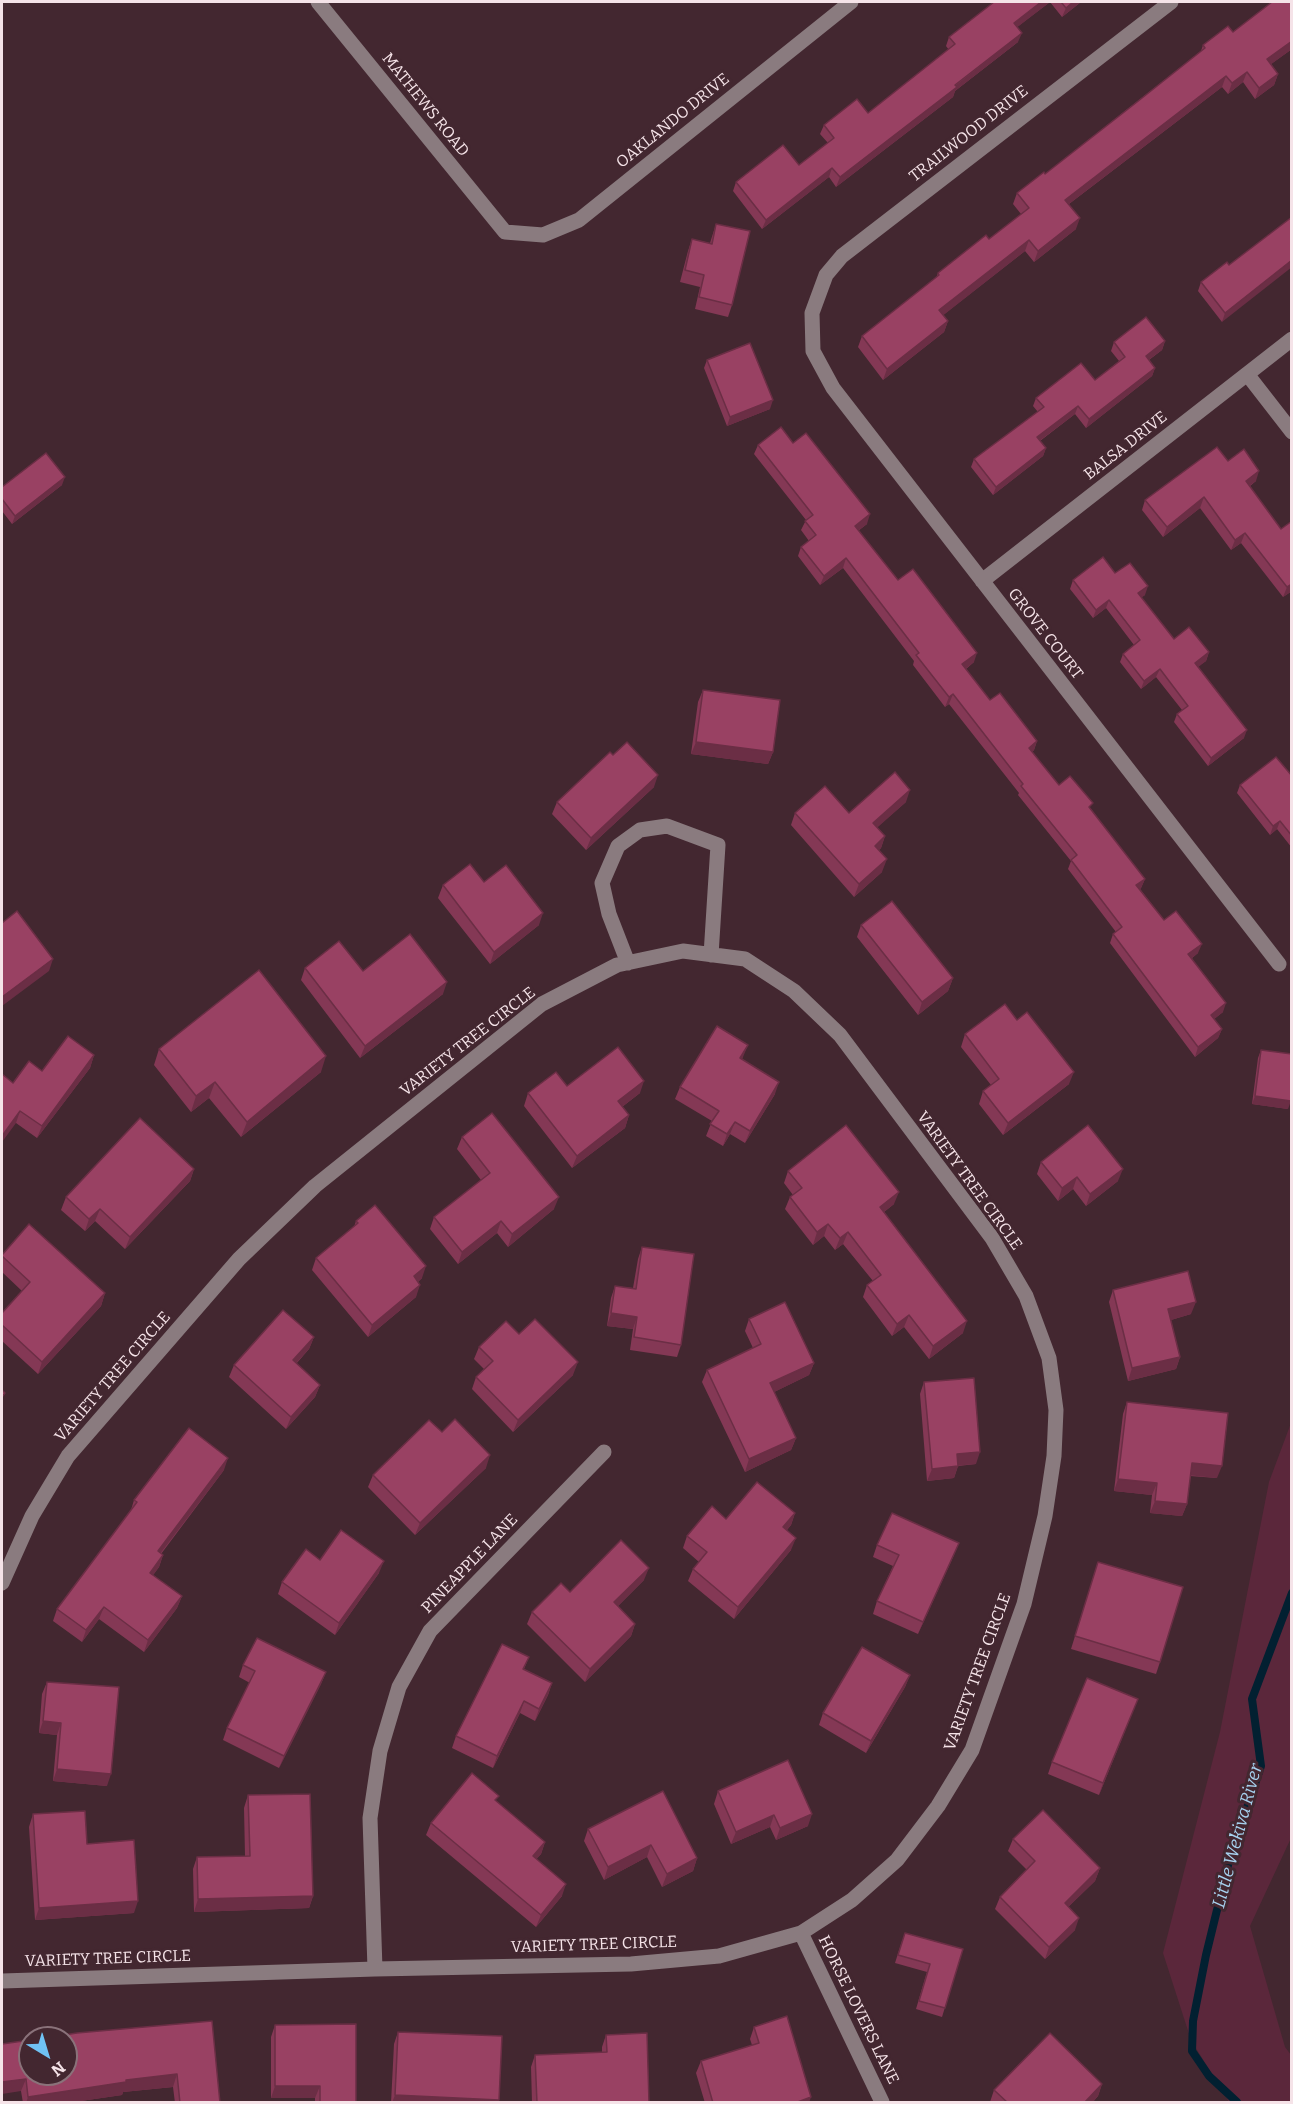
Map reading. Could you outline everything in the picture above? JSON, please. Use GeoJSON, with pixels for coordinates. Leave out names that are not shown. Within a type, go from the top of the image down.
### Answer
{"type":"FeatureCollection","features":[{"type":"Feature","properties":{"kind":"street","name":"MATHEWS ROAD"},"geometry":{"type":"LineString","coordinates":[[318,2],[505,232]]}},
{"type":"Feature","properties":{"kind":"street","name":"OAKLANDO DRIVE"},"geometry":{"type":"LineString","coordinates":[[505,232],[543,235],[579,220],[851,2]]}},
{"type":"Feature","properties":{"kind":"street","name":"TRAILWOOD DRIVE"},"geometry":{"type":"LineString","coordinates":[[812,313],[826,275],[842,256],[1170,2]]}},
{"type":"Feature","properties":{"kind":"street","name":"GROVE COURT"},"geometry":{"type":"LineString","coordinates":[[812,313],[813,351],[833,388],[1279,964]]}},
{"type":"Feature","properties":{"kind":"street","name":"BALSA DRIVE"},"geometry":{"type":"LineString","coordinates":[[982,581],[1292,339]]}},
{"type":"Feature","properties":{"kind":"street"},"geometry":{"type":"LineString","coordinates":[[1247,374],[1292,432]]}},
{"type":"Feature","properties":{"kind":"street"},"geometry":{"type":"LineString","coordinates":[[628,963],[609,914],[602,883],[618,846],[640,830],[667,826],[718,844],[711,955]]}},
{"type":"Feature","properties":{"kind":"street","name":"VARIETY TREE CIRCLE"},"geometry":{"type":"LineString","coordinates":[[2,1583],[32,1516],[68,1456],[239,1259],[315,1186],[542,1004],[617,965],[683,951],[745,959],[794,991],[840,1035],[998,1247],[1026,1296],[1049,1358],[1056,1410],[1054,1455],[1045,1516],[1024,1604],[972,1750],[938,1806],[897,1860],[852,1900],[801,1933],[719,1956],[642,1963],[2,1980]]}},
{"type":"Feature","properties":{"kind":"street","name":"PINEAPPLE LANE"},"geometry":{"type":"LineString","coordinates":[[375,1969],[370,1818],[380,1751],[399,1687],[430,1631],[604,1452]]}},
{"type":"Feature","properties":{"kind":"street","name":"HORSE LOVERS LANE"},"geometry":{"type":"LineString","coordinates":[[801,1933],[882,2103]]}},
{"type":"Feature","properties":{"kind":"shaded area"},"geometry":{"type":"Polygon","coordinates":[[[1291,1423],[1291,1838],[1250,1926],[1285,2047],[1291,2055],[1291,2102],[1229,2102],[1191,2040],[1163,1953],[1220,1732],[1269,1482],[1291,1423]]]}},
{"type":"Feature","properties":{"kind":"building"},"geometry":{"type":"Polygon","coordinates":[[[994,2],[1041,2],[1014,23],[1022,33],[955,85],[957,87],[840,177],[832,168],[766,220],[736,182],[783,145],[799,165],[834,138],[824,125],[857,99],[868,113],[955,44],[949,37],[994,2]]]}},
{"type":"Feature","properties":{"kind":"building"},"geometry":{"type":"Polygon","coordinates":[[[1061,2],[1073,2],[1066,8],[1061,2]]]}},
{"type":"Feature","properties":{"kind":"building"},"geometry":{"type":"Polygon","coordinates":[[[1272,2],[1292,2],[1292,41],[1267,59],[1278,74],[1259,88],[1247,72],[1232,83],[1226,76],[1065,200],[1080,218],[1038,251],[1029,240],[939,310],[948,321],[887,369],[862,336],[986,235],[989,239],[1029,208],[1017,193],[1137,102],[1205,48],[1203,45],[1228,26],[1233,32],[1272,2]]]}},
{"type":"Feature","properties":{"kind":"building"},"geometry":{"type":"Polygon","coordinates":[[[1292,217],[1292,260],[1225,313],[1201,282],[1227,262],[1229,265],[1292,217]]]}},
{"type":"Feature","properties":{"kind":"building"},"geometry":{"type":"Polygon","coordinates":[[[716,224],[750,231],[732,305],[699,297],[704,275],[685,270],[692,239],[712,244],[716,224]]]}},
{"type":"Feature","properties":{"kind":"building"},"geometry":{"type":"Polygon","coordinates":[[[1146,317],[1165,341],[1146,356],[1155,368],[1089,419],[1078,406],[1037,437],[1046,448],[996,487],[974,459],[1044,407],[1036,398],[1081,363],[1095,380],[1125,357],[1114,342],[1146,317]]]}},
{"type":"Feature","properties":{"kind":"building"},"geometry":{"type":"Polygon","coordinates":[[[750,343],[773,400],[730,417],[707,360],[750,343]]]}},
{"type":"Feature","properties":{"kind":"building"},"geometry":{"type":"Polygon","coordinates":[[[781,427],[793,443],[806,433],[870,514],[855,526],[898,580],[913,569],[977,653],[962,664],[990,700],[1000,693],[1037,741],[1029,748],[1059,785],[1070,776],[1093,803],[1089,807],[1145,879],[1136,885],[1164,920],[1176,911],[1202,944],[1188,954],[1226,1003],[1211,1015],[1222,1029],[1198,1047],[1113,934],[1122,927],[1071,860],[1077,855],[1021,786],[1023,784],[953,694],[949,697],[916,655],[919,653],[846,558],[824,576],[801,547],[816,535],[805,521],[813,515],[758,445],[781,427]]]}},
{"type":"Feature","properties":{"kind":"building"},"geometry":{"type":"Polygon","coordinates":[[[1217,447],[1228,461],[1244,449],[1259,471],[1246,481],[1281,529],[1292,521],[1292,584],[1287,587],[1245,533],[1235,540],[1204,497],[1167,527],[1145,500],[1217,447]]]}},
{"type":"Feature","properties":{"kind":"building"},"geometry":{"type":"Polygon","coordinates":[[[46,453],[65,477],[15,516],[2,499],[2,487],[46,453]]]}},
{"type":"Feature","properties":{"kind":"building"},"geometry":{"type":"Polygon","coordinates":[[[1103,557],[1115,573],[1130,563],[1148,586],[1138,593],[1174,639],[1189,627],[1209,652],[1195,663],[1247,730],[1211,758],[1177,714],[1188,706],[1160,669],[1144,681],[1123,654],[1140,640],[1109,600],[1096,610],[1073,580],[1103,557]]]}},
{"type":"Feature","properties":{"kind":"building"},"geometry":{"type":"Polygon","coordinates":[[[703,690],[780,700],[773,752],[696,742],[703,690]]]}},
{"type":"Feature","properties":{"kind":"building"},"geometry":{"type":"Polygon","coordinates":[[[627,742],[658,775],[591,838],[557,802],[610,752],[613,755],[627,742]]]}},
{"type":"Feature","properties":{"kind":"building"},"geometry":{"type":"Polygon","coordinates":[[[1276,757],[1292,776],[1292,836],[1280,821],[1273,826],[1240,785],[1276,757]]]}},
{"type":"Feature","properties":{"kind":"building"},"geometry":{"type":"Polygon","coordinates":[[[895,772],[910,790],[873,823],[885,836],[875,846],[887,859],[859,884],[795,813],[825,786],[849,813],[895,772]]]}},
{"type":"Feature","properties":{"kind":"building"},"geometry":{"type":"Polygon","coordinates":[[[470,864],[484,882],[506,865],[543,913],[494,952],[443,885],[470,864]]]}},
{"type":"Feature","properties":{"kind":"building"},"geometry":{"type":"Polygon","coordinates":[[[892,901],[953,978],[922,1002],[861,925],[892,901]]]}},
{"type":"Feature","properties":{"kind":"building"},"geometry":{"type":"Polygon","coordinates":[[[17,911],[53,959],[2,997],[2,923],[17,911]]]}},
{"type":"Feature","properties":{"kind":"building"},"geometry":{"type":"Polygon","coordinates":[[[410,934],[447,982],[365,1046],[305,968],[339,941],[363,971],[410,934]]]}},
{"type":"Feature","properties":{"kind":"building"},"geometry":{"type":"Polygon","coordinates":[[[259,970],[326,1056],[247,1122],[215,1082],[196,1096],[159,1049],[259,970]]]}},
{"type":"Feature","properties":{"kind":"building"},"geometry":{"type":"Polygon","coordinates":[[[1005,1004],[1017,1020],[1027,1012],[1074,1072],[1008,1123],[983,1091],[999,1079],[965,1034],[1005,1004]]]}},
{"type":"Feature","properties":{"kind":"building"},"geometry":{"type":"Polygon","coordinates":[[[717,1026],[748,1045],[740,1058],[779,1082],[750,1131],[735,1122],[727,1134],[710,1124],[719,1111],[680,1087],[717,1026]]]}},
{"type":"Feature","properties":{"kind":"building"},"geometry":{"type":"Polygon","coordinates":[[[68,1036],[94,1055],[42,1126],[20,1111],[2,1136],[2,1074],[13,1083],[29,1061],[42,1071],[68,1036]]]}},
{"type":"Feature","properties":{"kind":"building"},"geometry":{"type":"Polygon","coordinates":[[[618,1047],[644,1081],[618,1101],[629,1115],[577,1156],[528,1093],[556,1072],[567,1086],[618,1047]]]}},
{"type":"Feature","properties":{"kind":"building"},"geometry":{"type":"Polygon","coordinates":[[[1261,1050],[1292,1054],[1291,1101],[1255,1096],[1261,1050]]]}},
{"type":"Feature","properties":{"kind":"building"},"geometry":{"type":"Polygon","coordinates":[[[492,1113],[559,1197],[512,1234],[501,1221],[462,1252],[434,1217],[490,1173],[462,1137],[492,1113]]]}},
{"type":"Feature","properties":{"kind":"building"},"geometry":{"type":"Polygon","coordinates":[[[140,1118],[194,1169],[130,1237],[100,1209],[89,1219],[66,1197],[140,1118]]]}},
{"type":"Feature","properties":{"kind":"building"},"geometry":{"type":"Polygon","coordinates":[[[846,1125],[899,1192],[880,1207],[967,1321],[933,1346],[909,1315],[897,1324],[867,1285],[881,1275],[848,1232],[840,1238],[828,1224],[817,1232],[790,1197],[802,1188],[788,1171],[846,1125]]]}},
{"type":"Feature","properties":{"kind":"building"},"geometry":{"type":"Polygon","coordinates":[[[1088,1125],[1123,1169],[1090,1194],[1077,1177],[1062,1188],[1041,1162],[1088,1125]]]}},
{"type":"Feature","properties":{"kind":"building"},"geometry":{"type":"Polygon","coordinates":[[[375,1205],[426,1266],[414,1276],[420,1285],[372,1325],[316,1258],[358,1223],[356,1221],[375,1205]]]}},
{"type":"Feature","properties":{"kind":"building"},"geometry":{"type":"Polygon","coordinates":[[[29,1224],[105,1293],[42,1362],[2,1325],[2,1313],[30,1282],[2,1255],[29,1224]]]}},
{"type":"Feature","properties":{"kind":"building"},"geometry":{"type":"Polygon","coordinates":[[[642,1247],[694,1254],[681,1345],[634,1337],[637,1317],[611,1313],[615,1286],[636,1289],[642,1247]]]}},
{"type":"Feature","properties":{"kind":"building"},"geometry":{"type":"Polygon","coordinates":[[[1188,1271],[1196,1302],[1168,1309],[1180,1357],[1132,1368],[1113,1290],[1188,1271]]]}},
{"type":"Feature","properties":{"kind":"building"},"geometry":{"type":"Polygon","coordinates":[[[785,1302],[814,1363],[770,1383],[796,1438],[749,1459],[707,1370],[761,1344],[749,1319],[785,1302]]]}},
{"type":"Feature","properties":{"kind":"building"},"geometry":{"type":"Polygon","coordinates":[[[283,1310],[314,1337],[293,1360],[320,1385],[291,1417],[234,1365],[283,1310]]]}},
{"type":"Feature","properties":{"kind":"building"},"geometry":{"type":"Polygon","coordinates":[[[535,1319],[578,1362],[518,1420],[476,1377],[493,1361],[479,1347],[506,1321],[519,1334],[535,1319]]]}},
{"type":"Feature","properties":{"kind":"building"},"geometry":{"type":"Polygon","coordinates":[[[974,1378],[980,1452],[957,1454],[958,1466],[932,1469],[924,1382],[974,1378]]]}},
{"type":"Feature","properties":{"kind":"building"},"geometry":{"type":"Polygon","coordinates":[[[1127,1402],[1228,1413],[1222,1466],[1192,1463],[1187,1504],[1155,1501],[1157,1483],[1118,1479],[1127,1402]]]}},
{"type":"Feature","properties":{"kind":"building"},"geometry":{"type":"Polygon","coordinates":[[[455,1419],[490,1455],[420,1523],[373,1475],[429,1420],[442,1432],[455,1419]]]}},
{"type":"Feature","properties":{"kind":"building"},"geometry":{"type":"Polygon","coordinates":[[[189,1428],[228,1458],[158,1551],[163,1555],[150,1573],[182,1596],[148,1640],[104,1607],[86,1630],[57,1609],[137,1502],[134,1500],[189,1428]]]}},
{"type":"Feature","properties":{"kind":"building"},"geometry":{"type":"Polygon","coordinates":[[[757,1482],[795,1513],[783,1527],[796,1538],[738,1607],[693,1569],[707,1552],[687,1536],[712,1506],[726,1519],[757,1482]]]}},
{"type":"Feature","properties":{"kind":"building"},"geometry":{"type":"Polygon","coordinates":[[[892,1513],[959,1543],[923,1622],[877,1601],[899,1555],[877,1545],[892,1513]]]}},
{"type":"Feature","properties":{"kind":"building"},"geometry":{"type":"Polygon","coordinates":[[[341,1530],[384,1561],[339,1623],[282,1582],[306,1549],[320,1560],[341,1530]]]}},
{"type":"Feature","properties":{"kind":"building"},"geometry":{"type":"Polygon","coordinates":[[[621,1540],[649,1568],[614,1602],[635,1624],[590,1669],[532,1612],[561,1583],[570,1592],[621,1540]]]}},
{"type":"Feature","properties":{"kind":"building"},"geometry":{"type":"Polygon","coordinates":[[[1098,1562],[1183,1587],[1160,1662],[1075,1636],[1098,1562]]]}},
{"type":"Feature","properties":{"kind":"building"},"geometry":{"type":"Polygon","coordinates":[[[257,1638],[326,1672],[284,1756],[227,1728],[255,1671],[243,1665],[257,1638]]]}},
{"type":"Feature","properties":{"kind":"building"},"geometry":{"type":"Polygon","coordinates":[[[502,1644],[529,1657],[523,1669],[552,1683],[539,1709],[524,1701],[497,1756],[456,1736],[502,1644]]]}},
{"type":"Feature","properties":{"kind":"building"},"geometry":{"type":"Polygon","coordinates":[[[862,1647],[910,1675],[871,1741],[823,1713],[862,1647]]]}},
{"type":"Feature","properties":{"kind":"building"},"geometry":{"type":"Polygon","coordinates":[[[1087,1678],[1138,1699],[1103,1783],[1052,1762],[1087,1678]]]}},
{"type":"Feature","properties":{"kind":"building"},"geometry":{"type":"Polygon","coordinates":[[[47,1682],[119,1687],[111,1774],[57,1769],[61,1723],[43,1721],[47,1682]]]}},
{"type":"Feature","properties":{"kind":"building"},"geometry":{"type":"Polygon","coordinates":[[[788,1760],[812,1814],[780,1828],[774,1815],[736,1832],[718,1791],[788,1760]]]}},
{"type":"Feature","properties":{"kind":"building"},"geometry":{"type":"Polygon","coordinates":[[[472,1773],[499,1796],[495,1800],[545,1842],[533,1856],[566,1884],[541,1915],[431,1823],[472,1773]]]}},
{"type":"Feature","properties":{"kind":"building"},"geometry":{"type":"Polygon","coordinates":[[[663,1791],[697,1858],[667,1874],[651,1845],[608,1867],[588,1829],[663,1791]]]}},
{"type":"Feature","properties":{"kind":"building"},"geometry":{"type":"Polygon","coordinates":[[[310,1794],[313,1896],[198,1899],[197,1857],[250,1856],[248,1795],[310,1794]]]}},
{"type":"Feature","properties":{"kind":"building"},"geometry":{"type":"Polygon","coordinates":[[[1043,1810],[1100,1868],[1065,1903],[1079,1918],[1049,1947],[1000,1897],[1035,1861],[1013,1839],[1043,1810]]]}},
{"type":"Feature","properties":{"kind":"building"},"geometry":{"type":"Polygon","coordinates":[[[85,1811],[87,1844],[134,1840],[138,1901],[39,1908],[33,1814],[85,1811]]]}},
{"type":"Feature","properties":{"kind":"building"},"geometry":{"type":"Polygon","coordinates":[[[905,1933],[963,1949],[945,2008],[919,2001],[930,1964],[898,1955],[905,1933]]]}},
{"type":"Feature","properties":{"kind":"building"},"geometry":{"type":"Polygon","coordinates":[[[787,2016],[811,2097],[795,2103],[713,2103],[701,2061],[759,2043],[754,2027],[787,2016]]]}},
{"type":"Feature","properties":{"kind":"building"},"geometry":{"type":"Polygon","coordinates":[[[212,2021],[220,2103],[180,2103],[177,2074],[126,2080],[126,2082],[28,2097],[27,2086],[78,2086],[78,2033],[212,2021]]]}},
{"type":"Feature","properties":{"kind":"building"},"geometry":{"type":"Polygon","coordinates":[[[356,2024],[356,2103],[320,2103],[320,2086],[275,2086],[275,2025],[356,2024]]]}},
{"type":"Feature","properties":{"kind":"building"},"geometry":{"type":"Polygon","coordinates":[[[398,2032],[502,2036],[499,2100],[395,2095],[398,2032]]]}},
{"type":"Feature","properties":{"kind":"building"},"geometry":{"type":"Polygon","coordinates":[[[647,2033],[649,2103],[537,2103],[535,2055],[607,2052],[606,2035],[647,2033]]]}},
{"type":"Feature","properties":{"kind":"building"},"geometry":{"type":"Polygon","coordinates":[[[1050,2033],[1102,2084],[1084,2103],[1008,2103],[994,2090],[1050,2033]]]}},
{"type":"Feature","properties":{"kind":"building"},"geometry":{"type":"Polygon","coordinates":[[[18,2042],[18,2080],[2,2082],[2,2044],[18,2042]]]}},
{"type":"Feature","properties":{"kind":"waterway","name":"Little Wekiva River"},"geometry":{"type":"LineString","coordinates":[[1237,2102],[1209,2076],[1192,2051],[1193,2021],[1206,1955],[1229,1861],[1261,1766],[1252,1699],[1292,1593]]}}]}
